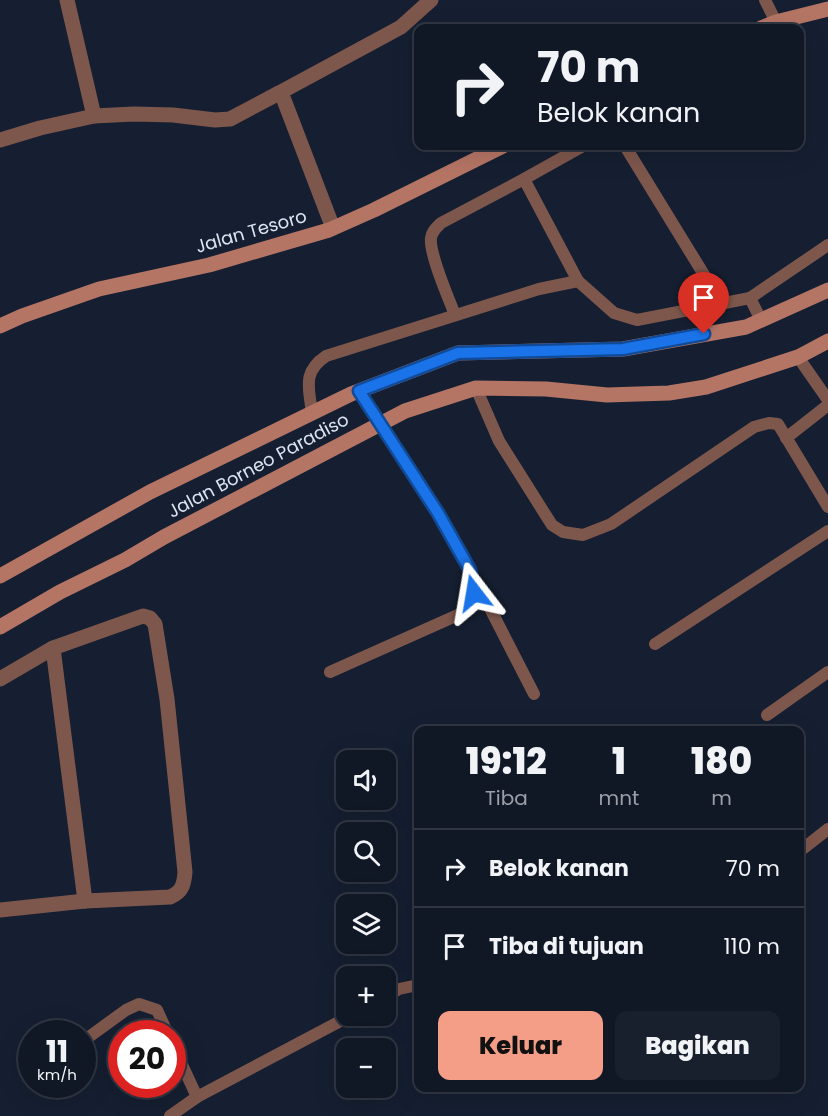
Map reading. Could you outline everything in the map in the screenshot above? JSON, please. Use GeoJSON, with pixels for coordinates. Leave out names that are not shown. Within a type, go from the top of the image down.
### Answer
{"type":"FeatureCollection","features":[{"type":"Feature","properties":{"kind":"street"},"geometry":{"type":"LineString","coordinates":[[67,0],[94,116]]}},
{"type":"Feature","properties":{"kind":"street"},"geometry":{"type":"LineString","coordinates":[[0,140],[94,116],[144,114],[215,120],[230,119],[401,27],[431,0]]}},
{"type":"Feature","properties":{"kind":"street"},"geometry":{"type":"LineString","coordinates":[[771,24],[828,9]]}},
{"type":"Feature","properties":{"kind":"street"},"geometry":{"type":"LineString","coordinates":[[279,93],[284,100],[333,228]]}},
{"type":"Feature","properties":{"kind":"street","name":"Jalan Tesoro"},"geometry":{"type":"LineString","coordinates":[[0,326],[22,316],[99,290],[209,265],[333,228],[495,150]]}},
{"type":"Feature","properties":{"kind":"street","name":"Jalan Borneo Paradiso"},"geometry":{"type":"LineString","coordinates":[[0,576],[150,492],[312,413],[359,391],[458,353],[623,349],[746,327],[828,290]]}},
{"type":"Feature","properties":{"kind":"street","name":"Jalan Borneo Paradiso"},"geometry":{"type":"LineString","coordinates":[[0,627],[60,592],[125,560],[164,537],[405,411],[476,388],[546,389],[607,395],[669,393],[706,387],[798,357],[828,341]]}},
{"type":"Feature","properties":{"kind":"street"},"geometry":{"type":"LineString","coordinates":[[0,679],[53,648],[142,616],[150,618],[155,624],[167,699],[184,883],[179,893],[170,897],[85,901],[0,910]]}},
{"type":"Feature","properties":{"kind":"street"},"geometry":{"type":"LineString","coordinates":[[53,648],[85,901]]}},
{"type":"Feature","properties":{"kind":"lane"},"geometry":{"type":"LineString","coordinates":[[765,0],[776,22]]}},
{"type":"Feature","properties":{"kind":"lane"},"geometry":{"type":"LineString","coordinates":[[455,315],[432,251],[430,240],[434,230],[441,223],[576,150]]}},
{"type":"Feature","properties":{"kind":"lane"},"geometry":{"type":"LineString","coordinates":[[627,150],[722,304]]}},
{"type":"Feature","properties":{"kind":"lane"},"geometry":{"type":"LineString","coordinates":[[524,179],[578,281],[614,313],[637,320],[750,298],[828,245]]}},
{"type":"Feature","properties":{"kind":"lane"},"geometry":{"type":"LineString","coordinates":[[312,413],[308,384],[311,369],[326,356],[539,289],[578,281]]}},
{"type":"Feature","properties":{"kind":"lane"},"geometry":{"type":"LineString","coordinates":[[750,298],[761,320]]}},
{"type":"Feature","properties":{"kind":"lane"},"geometry":{"type":"LineString","coordinates":[[798,357],[828,400]]}},
{"type":"Feature","properties":{"kind":"lane"},"geometry":{"type":"LineString","coordinates":[[476,388],[499,441],[552,525],[563,532],[583,535],[611,524],[754,427],[769,423],[778,424],[828,507]]}},
{"type":"Feature","properties":{"kind":"lane"},"geometry":{"type":"LineString","coordinates":[[359,391],[438,513],[534,694]]}},
{"type":"Feature","properties":{"kind":"lane"},"geometry":{"type":"LineString","coordinates":[[786,438],[828,405]]}},
{"type":"Feature","properties":{"kind":"lane"},"geometry":{"type":"LineString","coordinates":[[655,644],[828,531]]}},
{"type":"Feature","properties":{"kind":"lane"},"geometry":{"type":"LineString","coordinates":[[330,672],[469,610],[474,593],[470,570]]}},
{"type":"Feature","properties":{"kind":"lane"},"geometry":{"type":"LineString","coordinates":[[767,715],[828,672]]}},
{"type":"Feature","properties":{"kind":"lane"},"geometry":{"type":"LineString","coordinates":[[804,848],[828,829]]}},
{"type":"Feature","properties":{"kind":"lane"},"geometry":{"type":"LineString","coordinates":[[396,991],[414,985]]}},
{"type":"Feature","properties":{"kind":"lane"},"geometry":{"type":"LineString","coordinates":[[112,1020],[139,1004],[157,1010],[162,1020]]}},
{"type":"Feature","properties":{"kind":"lane"},"geometry":{"type":"LineString","coordinates":[[170,1116],[197,1097],[336,1023]]}},
{"type":"Feature","properties":{"kind":"lane"},"geometry":{"type":"LineString","coordinates":[[186,1073],[197,1097]]}},
{"type":"Feature","properties":{"kind":"route"},"geometry":{"type":"LineString","coordinates":[[474,593],[470,570],[438,513],[359,391],[458,353],[623,349],[704,334]]}}]}
